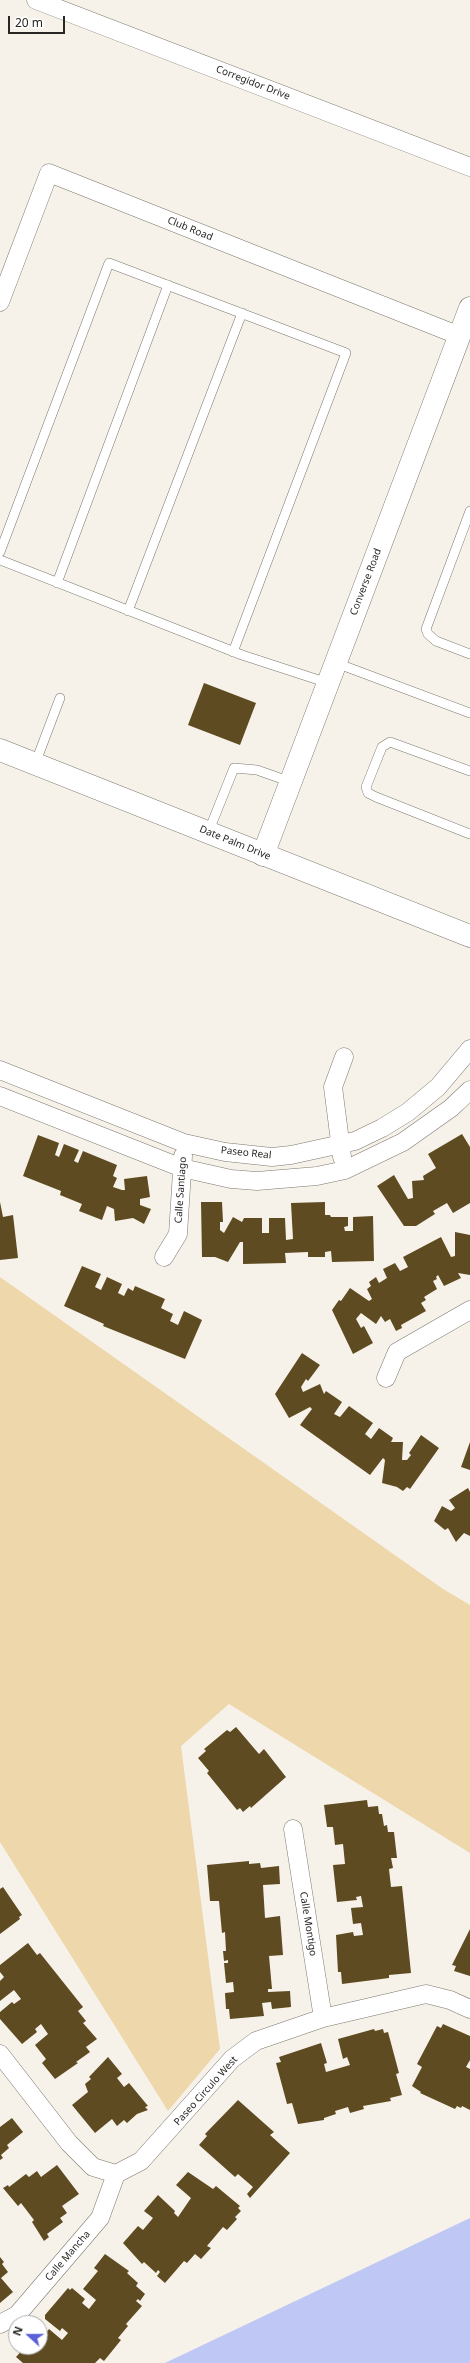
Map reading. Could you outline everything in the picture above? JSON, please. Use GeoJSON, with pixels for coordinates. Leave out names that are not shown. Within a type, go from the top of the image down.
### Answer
{"type":"FeatureCollection","features":[{"type":"Feature","properties":{"kind":"street","name":"Corregidor Drive"},"geometry":{"type":"LineString","coordinates":[[36,0],[470,167]]}},
{"type":"Feature","properties":{"kind":"street","name":"Club Road"},"geometry":{"type":"LineString","coordinates":[[0,302],[49,173],[460,336]]}},
{"type":"Feature","properties":{"kind":"street","name":"Converse Road"},"geometry":{"type":"LineString","coordinates":[[263,855],[470,308]]}},
{"type":"Feature","properties":{"kind":"street","name":"Date Palm Drive"},"geometry":{"type":"LineString","coordinates":[[0,750],[470,936]]}},
{"type":"Feature","properties":{"kind":"street","name":"Paseo Real"},"geometry":{"type":"LineString","coordinates":[[6,1072],[184,1143],[225,1152],[272,1156],[291,1155],[355,1141],[408,1112],[438,1087],[470,1049]]}},
{"type":"Feature","properties":{"kind":"street"},"geometry":{"type":"LineString","coordinates":[[344,1057],[333,1087],[339,1145],[346,1170]]}},
{"type":"Feature","properties":{"kind":"street"},"geometry":{"type":"LineString","coordinates":[[6,1072],[2,1097],[182,1168],[231,1180],[257,1181],[317,1176],[346,1170],[403,1142],[451,1108],[470,1090]]}},
{"type":"Feature","properties":{"kind":"street","name":"Calle Santiago"},"geometry":{"type":"LineString","coordinates":[[164,1257],[178,1234],[184,1143]]}},
{"type":"Feature","properties":{"kind":"street"},"geometry":{"type":"LineString","coordinates":[[386,1378],[397,1352],[470,1310]]}},
{"type":"Feature","properties":{"kind":"street","name":"Calle Montigo"},"geometry":{"type":"LineString","coordinates":[[293,1829],[323,2018]]}},
{"type":"Feature","properties":{"kind":"street","name":"Paseo Circulo West"},"geometry":{"type":"LineString","coordinates":[[116,2174],[141,2161],[232,2059],[256,2040],[323,2018],[426,1994],[450,2000],[470,2009]]}},
{"type":"Feature","properties":{"kind":"street"},"geometry":{"type":"LineString","coordinates":[[0,2054],[69,2143],[93,2166],[116,2174]]}},
{"type":"Feature","properties":{"kind":"street","name":"Calle Mancha"},"geometry":{"type":"LineString","coordinates":[[0,2324],[17,2315],[100,2218],[116,2174]]}},
{"type":"Feature","properties":{"kind":"lane"},"geometry":{"type":"LineString","coordinates":[[0,552],[109,263],[346,353],[233,652]]}},
{"type":"Feature","properties":{"kind":"lane"},"geometry":{"type":"LineString","coordinates":[[57,582],[168,285]]}},
{"type":"Feature","properties":{"kind":"lane"},"geometry":{"type":"LineString","coordinates":[[128,610],[242,314]]}},
{"type":"Feature","properties":{"kind":"lane"},"geometry":{"type":"LineString","coordinates":[[470,511],[426,629],[431,638],[436,641],[470,654]]}},
{"type":"Feature","properties":{"kind":"lane"},"geometry":{"type":"LineString","coordinates":[[0,560],[233,652],[328,683]]}},
{"type":"Feature","properties":{"kind":"lane"},"geometry":{"type":"LineString","coordinates":[[336,663],[470,713]]}},
{"type":"Feature","properties":{"kind":"lane"},"geometry":{"type":"LineString","coordinates":[[35,764],[60,698]]}},
{"type":"Feature","properties":{"kind":"lane"},"geometry":{"type":"LineString","coordinates":[[470,771],[390,742],[382,747],[366,787],[368,793],[376,797],[470,834]]}},
{"type":"Feature","properties":{"kind":"lane"},"geometry":{"type":"LineString","coordinates":[[208,833],[234,768],[257,770],[290,782]]}},
{"type":"Feature","properties":{"kind":"shaded area"},"geometry":{"type":"Polygon","coordinates":[[[0,1277],[443,1589],[470,1605],[470,1853],[229,1704],[181,1746],[220,2049],[168,2111],[0,1842],[0,1277]]]}},
{"type":"Feature","properties":{"kind":"water"},"geometry":{"type":"Polygon","coordinates":[[[470,2218],[470,2363],[165,2363],[470,2218]]]}},
{"type":"Feature","properties":{"kind":"building"},"geometry":{"type":"Polygon","coordinates":[[[204,683],[256,703],[240,745],[188,725],[204,683]]]}},
{"type":"Feature","properties":{"kind":"building"},"geometry":{"type":"Polygon","coordinates":[[[462,1134],[470,1147],[470,1203],[453,1213],[447,1203],[433,1211],[435,1214],[416,1226],[404,1226],[377,1186],[394,1175],[408,1199],[413,1198],[412,1181],[424,1180],[423,1176],[436,1168],[428,1154],[462,1134]]]}},
{"type":"Feature","properties":{"kind":"building"},"geometry":{"type":"Polygon","coordinates":[[[38,1135],[59,1143],[55,1155],[59,1157],[64,1144],[79,1150],[74,1161],[78,1163],[83,1151],[117,1165],[113,1176],[117,1178],[113,1187],[125,1190],[124,1179],[147,1176],[150,1197],[140,1199],[140,1205],[151,1209],[144,1224],[133,1218],[115,1221],[114,1209],[107,1206],[102,1220],[79,1211],[82,1204],[60,1195],[61,1191],[23,1176],[38,1135]]]}},
{"type":"Feature","properties":{"kind":"building"},"geometry":{"type":"Polygon","coordinates":[[[0,1202],[3,1217],[13,1215],[18,1258],[0,1260],[0,1202]]]}},
{"type":"Feature","properties":{"kind":"building"},"geometry":{"type":"Polygon","coordinates":[[[201,1202],[222,1202],[223,1222],[220,1222],[220,1230],[224,1233],[233,1217],[242,1222],[244,1218],[262,1218],[262,1233],[269,1233],[269,1218],[285,1218],[286,1240],[293,1239],[291,1203],[325,1202],[325,1215],[330,1215],[331,1217],[348,1217],[348,1226],[344,1227],[345,1231],[353,1231],[353,1217],[373,1216],[374,1261],[332,1262],[331,1251],[325,1252],[325,1257],[308,1257],[308,1252],[285,1253],[286,1263],[243,1264],[243,1242],[240,1242],[228,1262],[215,1257],[202,1257],[201,1202]]]}},
{"type":"Feature","properties":{"kind":"building"},"geometry":{"type":"Polygon","coordinates":[[[455,1232],[470,1235],[470,1275],[458,1273],[461,1278],[444,1286],[438,1275],[436,1277],[437,1279],[433,1281],[437,1289],[424,1297],[426,1300],[421,1303],[426,1311],[401,1325],[402,1328],[396,1331],[390,1319],[385,1322],[381,1316],[376,1324],[361,1313],[356,1319],[361,1328],[364,1326],[373,1343],[353,1354],[332,1310],[339,1300],[341,1301],[350,1288],[369,1301],[372,1299],[367,1289],[371,1286],[369,1282],[376,1277],[379,1283],[387,1278],[383,1269],[395,1263],[400,1271],[408,1267],[403,1257],[441,1237],[451,1257],[455,1256],[455,1232]]]}},
{"type":"Feature","properties":{"kind":"building"},"geometry":{"type":"Polygon","coordinates":[[[82,1266],[101,1274],[95,1287],[101,1290],[107,1277],[122,1284],[118,1293],[124,1296],[128,1288],[133,1291],[135,1286],[165,1299],[161,1308],[173,1314],[170,1321],[178,1325],[184,1311],[202,1320],[185,1359],[103,1326],[104,1324],[64,1306],[82,1266]]]}},
{"type":"Feature","properties":{"kind":"building"},"geometry":{"type":"Polygon","coordinates":[[[302,1353],[320,1365],[308,1381],[306,1379],[301,1387],[303,1392],[320,1384],[324,1394],[326,1391],[342,1402],[334,1414],[340,1417],[349,1406],[373,1423],[365,1434],[371,1439],[379,1428],[393,1438],[391,1442],[403,1442],[402,1460],[407,1460],[411,1455],[409,1453],[421,1435],[439,1448],[410,1489],[407,1487],[403,1491],[397,1487],[382,1483],[385,1460],[383,1458],[370,1475],[300,1425],[312,1409],[310,1407],[289,1418],[275,1394],[302,1353]]]}},
{"type":"Feature","properties":{"kind":"building"},"geometry":{"type":"Polygon","coordinates":[[[470,1442],[470,1470],[461,1467],[470,1442]]]}},
{"type":"Feature","properties":{"kind":"building"},"geometry":{"type":"Polygon","coordinates":[[[468,1488],[470,1492],[470,1536],[464,1533],[456,1542],[448,1528],[445,1530],[434,1521],[442,1506],[451,1511],[455,1508],[449,1500],[468,1488]]]}},
{"type":"Feature","properties":{"kind":"building"},"geometry":{"type":"Polygon","coordinates":[[[236,1727],[259,1754],[264,1749],[286,1777],[251,1808],[250,1806],[243,1812],[240,1808],[237,1810],[207,1773],[209,1771],[198,1758],[206,1751],[204,1749],[227,1730],[230,1732],[236,1727]]]}},
{"type":"Feature","properties":{"kind":"building"},"geometry":{"type":"Polygon","coordinates":[[[367,1800],[368,1807],[378,1806],[379,1814],[382,1814],[384,1826],[387,1825],[388,1832],[394,1832],[397,1858],[391,1858],[393,1868],[389,1869],[391,1887],[402,1886],[411,1973],[389,1975],[389,1978],[342,1984],[341,1972],[338,1972],[336,1935],[353,1932],[354,1936],[363,1935],[361,1923],[353,1924],[351,1908],[363,1907],[361,1896],[356,1897],[357,1900],[337,1902],[333,1865],[345,1864],[343,1844],[335,1845],[333,1827],[327,1827],[324,1805],[367,1800]]]}},
{"type":"Feature","properties":{"kind":"building"},"geometry":{"type":"Polygon","coordinates":[[[249,1861],[249,1864],[260,1863],[261,1868],[279,1866],[280,1884],[263,1885],[265,1918],[280,1916],[283,1955],[269,1956],[272,1989],[268,1989],[268,1992],[290,1991],[291,2007],[272,2009],[271,2002],[262,2003],[264,2016],[230,2019],[229,2009],[226,2009],[225,1993],[234,1992],[233,1982],[226,1983],[224,1963],[228,1963],[228,1960],[224,1961],[223,1951],[226,1951],[225,1932],[222,1933],[219,1901],[210,1901],[207,1865],[249,1861]]]}},
{"type":"Feature","properties":{"kind":"building"},"geometry":{"type":"Polygon","coordinates":[[[3,1887],[22,1915],[19,1917],[20,1919],[0,1934],[0,1889],[3,1887]]]}},
{"type":"Feature","properties":{"kind":"building"},"geometry":{"type":"Polygon","coordinates":[[[470,1929],[470,1976],[454,1971],[456,1966],[452,1965],[470,1929]]]}},
{"type":"Feature","properties":{"kind":"building"},"geometry":{"type":"Polygon","coordinates":[[[28,1943],[37,1955],[40,1953],[83,2007],[78,2011],[86,2021],[83,2023],[97,2039],[86,2047],[90,2052],[76,2062],[78,2063],[55,2079],[42,2063],[46,2059],[35,2045],[48,2034],[41,2024],[35,2029],[37,2032],[22,2044],[0,2019],[0,2012],[12,2002],[14,2004],[21,1999],[14,1990],[0,2001],[0,1981],[4,1977],[0,1972],[0,1965],[28,1943]]]}},
{"type":"Feature","properties":{"kind":"building"},"geometry":{"type":"Polygon","coordinates":[[[443,2024],[470,2036],[470,2060],[466,2067],[470,2069],[470,2110],[462,2106],[461,2108],[457,2106],[455,2109],[420,2093],[421,2092],[412,2086],[422,2067],[417,2064],[437,2026],[441,2028],[443,2024]]]}},
{"type":"Feature","properties":{"kind":"building"},"geometry":{"type":"Polygon","coordinates":[[[374,2029],[375,2031],[383,2029],[384,2033],[388,2032],[399,2073],[396,2074],[402,2095],[390,2098],[391,2101],[363,2106],[364,2109],[350,2113],[348,2107],[335,2111],[336,2114],[324,2118],[324,2120],[298,2124],[292,2103],[287,2104],[276,2063],[281,2062],[279,2057],[321,2043],[327,2063],[324,2064],[326,2072],[350,2065],[347,2057],[343,2059],[338,2039],[374,2029]]]}},
{"type":"Feature","properties":{"kind":"building"},"geometry":{"type":"Polygon","coordinates":[[[108,2057],[122,2074],[117,2078],[124,2087],[129,2083],[148,2106],[145,2107],[148,2110],[137,2114],[127,2123],[124,2120],[117,2126],[112,2119],[95,2133],[72,2105],[88,2092],[85,2084],[91,2079],[89,2077],[108,2057]]]}},
{"type":"Feature","properties":{"kind":"building"},"geometry":{"type":"Polygon","coordinates":[[[238,2100],[274,2132],[270,2135],[290,2153],[250,2198],[247,2194],[253,2187],[238,2174],[235,2177],[199,2145],[207,2136],[205,2134],[238,2100]]]}},
{"type":"Feature","properties":{"kind":"building"},"geometry":{"type":"Polygon","coordinates":[[[12,2118],[23,2132],[7,2145],[9,2148],[1,2155],[3,2158],[0,2160],[0,2127],[12,2118]]]}},
{"type":"Feature","properties":{"kind":"building"},"geometry":{"type":"Polygon","coordinates":[[[57,2165],[79,2194],[62,2206],[67,2213],[60,2218],[63,2222],[47,2234],[49,2237],[44,2241],[32,2222],[34,2220],[21,2203],[18,2206],[3,2188],[8,2185],[9,2187],[26,2174],[29,2177],[37,2171],[41,2177],[57,2165]]]}},
{"type":"Feature","properties":{"kind":"building"},"geometry":{"type":"Polygon","coordinates":[[[188,2172],[213,2189],[216,2186],[240,2206],[238,2208],[241,2211],[235,2217],[237,2219],[227,2230],[223,2227],[207,2246],[211,2248],[201,2259],[195,2254],[187,2263],[184,2261],[165,2283],[157,2276],[160,2272],[158,2270],[156,2273],[144,2262],[142,2264],[123,2243],[138,2226],[143,2230],[153,2218],[144,2211],[158,2195],[175,2211],[174,2213],[178,2217],[191,2198],[176,2185],[188,2172]]]}},
{"type":"Feature","properties":{"kind":"building"},"geometry":{"type":"Polygon","coordinates":[[[105,2254],[129,2271],[127,2273],[138,2283],[136,2286],[145,2294],[140,2301],[138,2299],[136,2301],[142,2306],[126,2324],[128,2326],[118,2338],[121,2340],[104,2361],[100,2358],[95,2363],[23,2363],[16,2357],[18,2355],[48,2355],[49,2329],[62,2340],[68,2333],[62,2328],[60,2331],[48,2321],[48,2315],[45,2315],[68,2288],[70,2290],[72,2288],[85,2299],[82,2303],[89,2309],[96,2300],[83,2289],[98,2271],[94,2268],[105,2254]]]}},
{"type":"Feature","properties":{"kind":"building"},"geometry":{"type":"Polygon","coordinates":[[[0,2257],[4,2262],[2,2264],[8,2272],[1,2278],[13,2292],[0,2303],[0,2257]]]}}]}
